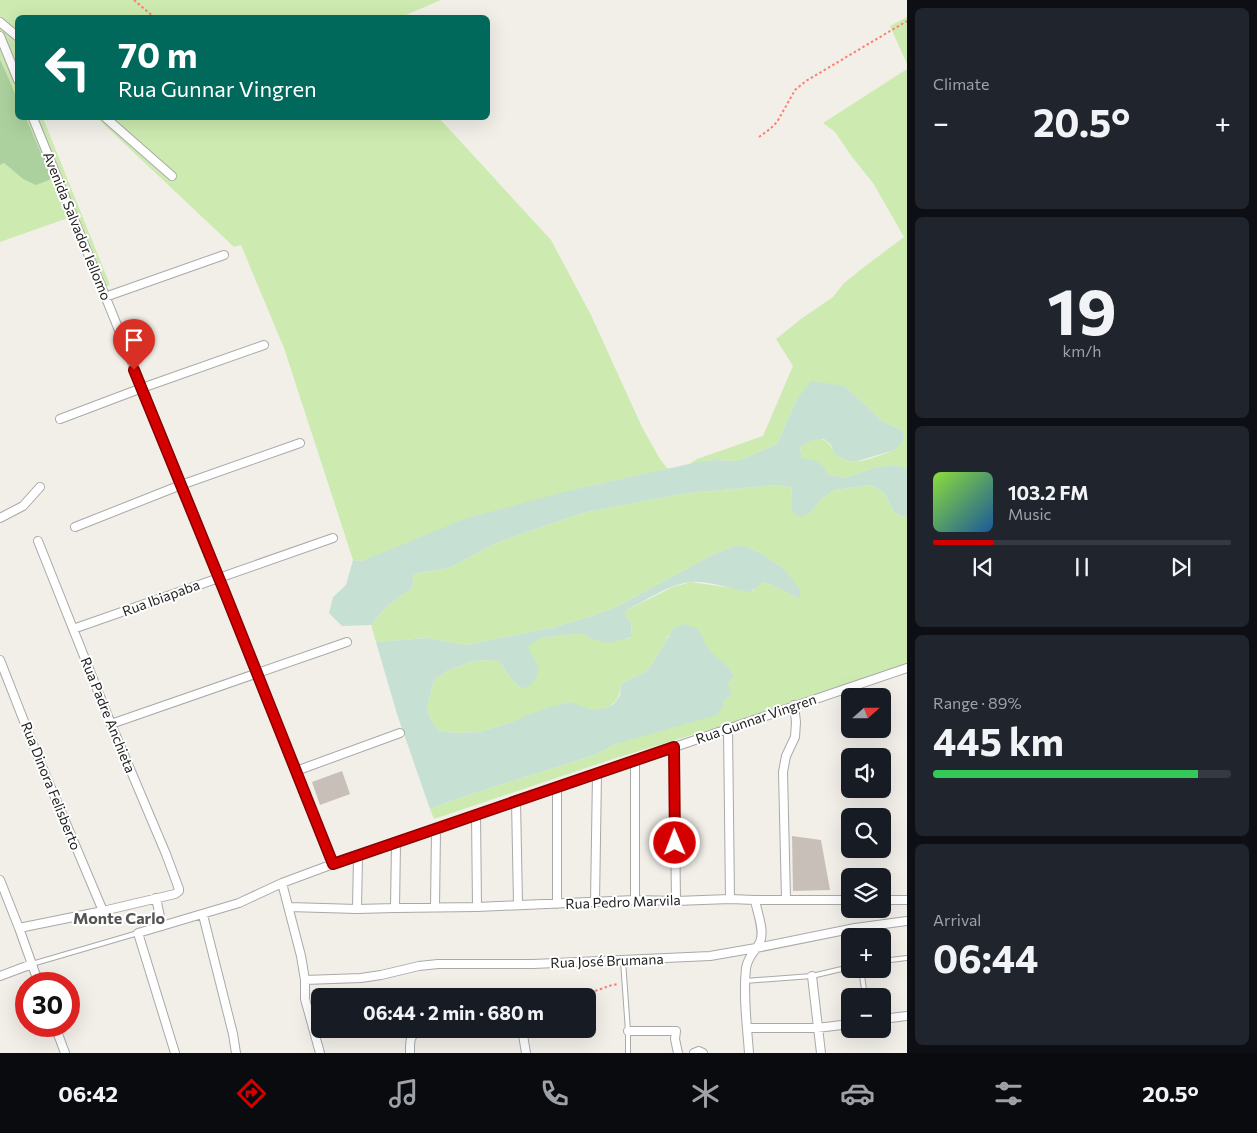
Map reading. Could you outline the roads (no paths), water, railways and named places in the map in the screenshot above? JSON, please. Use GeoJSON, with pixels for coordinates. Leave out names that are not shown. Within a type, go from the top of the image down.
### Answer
{"type":"FeatureCollection","features":[{"type":"Feature","properties":{"kind":"street"},"geometry":{"type":"LineString","coordinates":[[0,22],[15,34]]}},
{"type":"Feature","properties":{"kind":"street"},"geometry":{"type":"LineString","coordinates":[[0,36],[15,73]]}},
{"type":"Feature","properties":{"kind":"street","name":"Avenida Salvador Iellomo"},"geometry":{"type":"LineString","coordinates":[[34,120],[333,864]]}},
{"type":"Feature","properties":{"kind":"street"},"geometry":{"type":"LineString","coordinates":[[108,120],[172,176]]}},
{"type":"Feature","properties":{"kind":"street"},"geometry":{"type":"LineString","coordinates":[[105,297],[224,255]]}},
{"type":"Feature","properties":{"kind":"street"},"geometry":{"type":"LineString","coordinates":[[60,419],[264,345]]}},
{"type":"Feature","properties":{"kind":"street"},"geometry":{"type":"LineString","coordinates":[[74,527],[181,485],[300,443]]}},
{"type":"Feature","properties":{"kind":"street"},"geometry":{"type":"LineString","coordinates":[[0,518],[23,506],[40,487]]}},
{"type":"Feature","properties":{"kind":"street","name":"Rua Ibiapaba"},"geometry":{"type":"LineString","coordinates":[[73,629],[333,538]]}},
{"type":"Feature","properties":{"kind":"street","name":"Rua Padre Anchieta"},"geometry":{"type":"LineString","coordinates":[[38,541],[179,889],[177,893],[156,898]]}},
{"type":"Feature","properties":{"kind":"street"},"geometry":{"type":"LineString","coordinates":[[111,724],[347,642]]}},
{"type":"Feature","properties":{"kind":"street","name":"Rua Dinora Felisberto"},"geometry":{"type":"LineString","coordinates":[[0,660],[38,757],[103,911]]}},
{"type":"Feature","properties":{"kind":"street","name":"Rua Gunnar Vingren"},"geometry":{"type":"LineString","coordinates":[[138,933],[239,903],[282,883],[333,864],[907,668]]}},
{"type":"Feature","properties":{"kind":"street"},"geometry":{"type":"LineString","coordinates":[[786,900],[783,772],[786,756],[795,737],[794,706]]}},
{"type":"Feature","properties":{"kind":"street"},"geometry":{"type":"LineString","coordinates":[[728,728],[730,898]]}},
{"type":"Feature","properties":{"kind":"street"},"geometry":{"type":"LineString","coordinates":[[296,771],[400,733]]}},
{"type":"Feature","properties":{"kind":"street"},"geometry":{"type":"LineString","coordinates":[[674,747],[676,900]]}},
{"type":"Feature","properties":{"kind":"street"},"geometry":{"type":"LineString","coordinates":[[635,760],[635,900]]}},
{"type":"Feature","properties":{"kind":"street"},"geometry":{"type":"LineString","coordinates":[[595,902],[597,774]]}},
{"type":"Feature","properties":{"kind":"street"},"geometry":{"type":"LineString","coordinates":[[557,788],[557,904]]}},
{"type":"Feature","properties":{"kind":"street"},"geometry":{"type":"LineString","coordinates":[[516,800],[518,904]]}},
{"type":"Feature","properties":{"kind":"street"},"geometry":{"type":"LineString","coordinates":[[476,814],[477,906]]}},
{"type":"Feature","properties":{"kind":"street"},"geometry":{"type":"LineString","coordinates":[[435,907],[436,830]]}},
{"type":"Feature","properties":{"kind":"street"},"geometry":{"type":"LineString","coordinates":[[395,908],[396,843]]}},
{"type":"Feature","properties":{"kind":"street"},"geometry":{"type":"LineString","coordinates":[[357,909],[358,856]]}},
{"type":"Feature","properties":{"kind":"street"},"geometry":{"type":"LineString","coordinates":[[0,880],[35,972]]}},
{"type":"Feature","properties":{"kind":"street"},"geometry":{"type":"LineString","coordinates":[[282,883],[301,956],[305,980],[305,999],[320,1053]]}},
{"type":"Feature","properties":{"kind":"street"},"geometry":{"type":"LineString","coordinates":[[19,928],[156,898],[162,926]]}},
{"type":"Feature","properties":{"kind":"street","name":"Rua Pedro Marvila"},"geometry":{"type":"LineString","coordinates":[[289,907],[357,909],[730,898],[755,900],[841,900]]}},
{"type":"Feature","properties":{"kind":"street"},"geometry":{"type":"LineString","coordinates":[[749,1053],[745,981],[747,960],[761,940],[762,934],[755,900]]}},
{"type":"Feature","properties":{"kind":"street"},"geometry":{"type":"LineString","coordinates":[[891,900],[907,900]]}},
{"type":"Feature","properties":{"kind":"street"},"geometry":{"type":"LineString","coordinates":[[203,915],[228,1009],[236,1053]]}},
{"type":"Feature","properties":{"kind":"street","name":"Rua José Brumana"},"geometry":{"type":"LineString","coordinates":[[305,980],[361,978],[438,964],[533,964],[710,956],[855,928],[907,921]]}},
{"type":"Feature","properties":{"kind":"street"},"geometry":{"type":"LineString","coordinates":[[138,933],[175,1053]]}},
{"type":"Feature","properties":{"kind":"street"},"geometry":{"type":"LineString","coordinates":[[0,976],[32,964]]}},
{"type":"Feature","properties":{"kind":"street"},"geometry":{"type":"LineString","coordinates":[[812,976],[820,1053]]}},
{"type":"Feature","properties":{"kind":"street"},"geometry":{"type":"LineString","coordinates":[[891,1018],[907,1016]]}},
{"type":"Feature","properties":{"kind":"street"},"geometry":{"type":"LineString","coordinates":[[747,1028],[817,1028],[841,1025]]}},
{"type":"Feature","properties":{"kind":"street"},"geometry":{"type":"LineString","coordinates":[[628,1031],[676,1031],[675,1039],[678,1053]]}},
{"type":"Feature","properties":{"kind":"street"},"geometry":{"type":"LineString","coordinates":[[59,1037],[65,1053]]}},
{"type":"Feature","properties":{"kind":"street"},"geometry":{"type":"LineString","coordinates":[[410,1038],[410,1053]]}},
{"type":"Feature","properties":{"kind":"street"},"geometry":{"type":"LineString","coordinates":[[524,1038],[526,1053]]}},
{"type":"Feature","properties":{"kind":"street"},"geometry":{"type":"LineString","coordinates":[[694,1053],[698,1051],[703,1053]]}},
{"type":"Feature","properties":{"kind":"lane"},"geometry":{"type":"LineString","coordinates":[[32,964],[138,933]]}},
{"type":"Feature","properties":{"kind":"lane"},"geometry":{"type":"LineString","coordinates":[[891,960],[907,958]]}},
{"type":"Feature","properties":{"kind":"lane"},"geometry":{"type":"LineString","coordinates":[[624,960],[628,1053]]}},
{"type":"Feature","properties":{"kind":"lane"},"geometry":{"type":"LineString","coordinates":[[745,981],[812,976],[841,969]]}},
{"type":"Feature","properties":{"kind":"district","name":"Monte Carlo"},"geometry":{"type":"Point","coordinates":[119,918]}}]}
